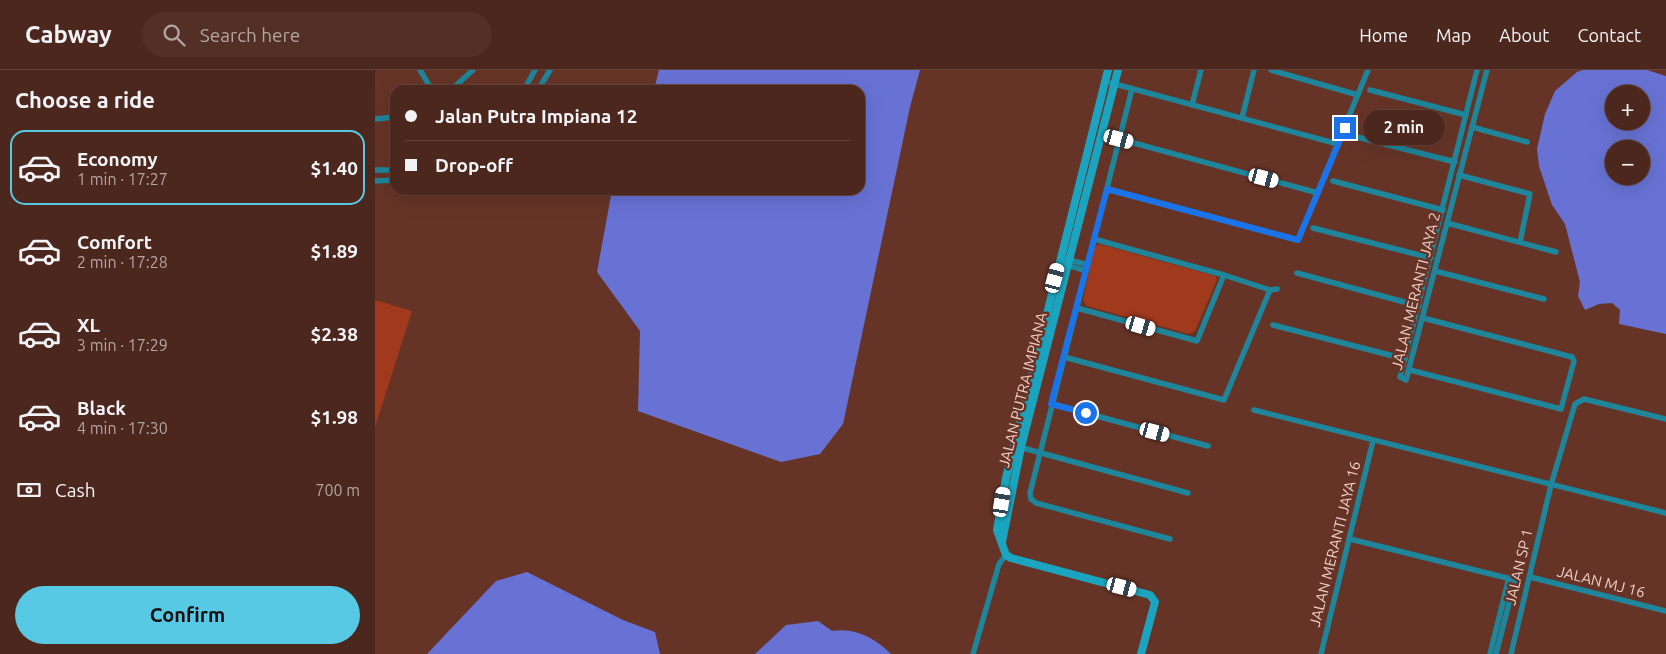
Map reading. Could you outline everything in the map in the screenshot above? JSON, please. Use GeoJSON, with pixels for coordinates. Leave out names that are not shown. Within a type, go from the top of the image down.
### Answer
{"type":"FeatureCollection","features":[{"type":"Feature","properties":{"kind":"street"},"geometry":{"type":"LineString","coordinates":[[420,70],[430,85]]}},
{"type":"Feature","properties":{"kind":"street"},"geometry":{"type":"LineString","coordinates":[[456,85],[473,70]]}},
{"type":"Feature","properties":{"kind":"street"},"geometry":{"type":"LineString","coordinates":[[527,85],[535,70]]}},
{"type":"Feature","properties":{"kind":"street"},"geometry":{"type":"LineString","coordinates":[[541,85],[550,70]]}},
{"type":"Feature","properties":{"kind":"street","name":"JALAN PUTRA IMPIANA"},"geometry":{"type":"LineString","coordinates":[[1002,542],[997,530],[1060,260],[1108,70]]}},
{"type":"Feature","properties":{"kind":"street","name":"JALAN PUTRA IMPIANA"},"geometry":{"type":"LineString","coordinates":[[1002,542],[1018,446],[1069,263],[1118,70]]}},
{"type":"Feature","properties":{"kind":"street"},"geometry":{"type":"LineString","coordinates":[[1192,105],[1201,70]]}},
{"type":"Feature","properties":{"kind":"street"},"geometry":{"type":"LineString","coordinates":[[1242,118],[1254,70]]}},
{"type":"Feature","properties":{"kind":"street"},"geometry":{"type":"LineString","coordinates":[[1271,70],[1358,95]]}},
{"type":"Feature","properties":{"kind":"street"},"geometry":{"type":"LineString","coordinates":[[1107,189],[1298,240],[1369,70]]}},
{"type":"Feature","properties":{"kind":"street","name":"JALAN MERANTI JAYA 2"},"geometry":{"type":"LineString","coordinates":[[1477,70],[1405,359],[1402,378],[1407,378],[1410,370],[1487,70]]}},
{"type":"Feature","properties":{"kind":"street"},"geometry":{"type":"LineString","coordinates":[[1105,82],[1338,144]]}},
{"type":"Feature","properties":{"kind":"street"},"geometry":{"type":"LineString","coordinates":[[1132,89],[1030,493],[1031,499],[1036,503],[1170,540]]}},
{"type":"Feature","properties":{"kind":"street"},"geometry":{"type":"LineString","coordinates":[[1370,90],[1466,115]]}},
{"type":"Feature","properties":{"kind":"street"},"geometry":{"type":"LineString","coordinates":[[375,118],[390,117]]}},
{"type":"Feature","properties":{"kind":"street"},"geometry":{"type":"LineString","coordinates":[[1472,127],[1527,142]]}},
{"type":"Feature","properties":{"kind":"street"},"geometry":{"type":"LineString","coordinates":[[1353,136],[1455,162]]}},
{"type":"Feature","properties":{"kind":"street"},"geometry":{"type":"LineString","coordinates":[[1119,139],[1318,193]]}},
{"type":"Feature","properties":{"kind":"street"},"geometry":{"type":"LineString","coordinates":[[1460,140],[1468,142]]}},
{"type":"Feature","properties":{"kind":"street"},"geometry":{"type":"LineString","coordinates":[[375,170],[390,170]]}},
{"type":"Feature","properties":{"kind":"street"},"geometry":{"type":"LineString","coordinates":[[1459,175],[1530,194],[1520,242]]}},
{"type":"Feature","properties":{"kind":"street"},"geometry":{"type":"LineString","coordinates":[[375,181],[390,180]]}},
{"type":"Feature","properties":{"kind":"street"},"geometry":{"type":"LineString","coordinates":[[1333,181],[1443,210]]}},
{"type":"Feature","properties":{"kind":"street"},"geometry":{"type":"LineString","coordinates":[[1447,223],[1556,252]]}},
{"type":"Feature","properties":{"kind":"street"},"geometry":{"type":"LineString","coordinates":[[1313,228],[1431,258]]}},
{"type":"Feature","properties":{"kind":"street"},"geometry":{"type":"LineString","coordinates":[[1437,234],[1444,236]]}},
{"type":"Feature","properties":{"kind":"street"},"geometry":{"type":"LineString","coordinates":[[1094,240],[1224,275],[1270,290],[1277,289]]}},
{"type":"Feature","properties":{"kind":"street"},"geometry":{"type":"LineString","coordinates":[[1060,260],[1087,268]]}},
{"type":"Feature","properties":{"kind":"street"},"geometry":{"type":"LineString","coordinates":[[1435,270],[1544,299]]}},
{"type":"Feature","properties":{"kind":"street"},"geometry":{"type":"LineString","coordinates":[[1297,273],[1419,306]]}},
{"type":"Feature","properties":{"kind":"street"},"geometry":{"type":"LineString","coordinates":[[1077,308],[1197,341],[1224,275]]}},
{"type":"Feature","properties":{"kind":"street"},"geometry":{"type":"LineString","coordinates":[[1064,357],[1224,400],[1270,290]]}},
{"type":"Feature","properties":{"kind":"street"},"geometry":{"type":"LineString","coordinates":[[1410,370],[1561,409],[1574,358],[1423,318]]}},
{"type":"Feature","properties":{"kind":"street"},"geometry":{"type":"LineString","coordinates":[[1273,325],[1405,359]]}},
{"type":"Feature","properties":{"kind":"street","name":"JALAN SP 1"},"geometry":{"type":"LineString","coordinates":[[1512,654],[1551,485],[1571,410],[1579,400],[1584,398],[1666,419]]}},
{"type":"Feature","properties":{"kind":"street"},"geometry":{"type":"LineString","coordinates":[[1051,404],[1208,446]]}},
{"type":"Feature","properties":{"kind":"street"},"geometry":{"type":"LineString","coordinates":[[1254,410],[1666,513]]}},
{"type":"Feature","properties":{"kind":"street","name":"JALAN MERANTI JAYA 16"},"geometry":{"type":"LineString","coordinates":[[1321,654],[1373,441]]}},
{"type":"Feature","properties":{"kind":"street"},"geometry":{"type":"LineString","coordinates":[[1018,446],[1188,493]]}},
{"type":"Feature","properties":{"kind":"street"},"geometry":{"type":"LineString","coordinates":[[1350,538],[1512,579]]}},
{"type":"Feature","properties":{"kind":"street"},"geometry":{"type":"LineString","coordinates":[[973,654],[999,564],[1005,554],[1002,542]]}},
{"type":"Feature","properties":{"kind":"street"},"geometry":{"type":"LineString","coordinates":[[1005,554],[1029,563],[1150,595],[1155,602],[1141,654]]}},
{"type":"Feature","properties":{"kind":"street","name":"JALAN MJ 16"},"geometry":{"type":"LineString","coordinates":[[1530,577],[1666,612]]}},
{"type":"Feature","properties":{"kind":"street"},"geometry":{"type":"LineString","coordinates":[[1490,654],[1512,579]]}},
{"type":"Feature","properties":{"kind":"street"},"geometry":{"type":"LineString","coordinates":[[1496,654],[1512,579]]}},
{"type":"Feature","properties":{"kind":"shaded area"},"geometry":{"type":"Polygon","coordinates":[[[1099,244],[1216,276],[1217,280],[1195,331],[1189,334],[1087,306],[1083,301],[1094,247],[1099,244]]]}},
{"type":"Feature","properties":{"kind":"shaded area"},"geometry":{"type":"Polygon","coordinates":[[[375,300],[412,311],[375,427],[375,300]]]}},
{"type":"Feature","properties":{"kind":"water"},"geometry":{"type":"Polygon","coordinates":[[[659,70],[920,70],[910,107],[843,424],[820,454],[781,462],[638,411],[640,331],[597,272],[611,195],[865,195],[865,85],[655,85],[659,70]]]}},
{"type":"Feature","properties":{"kind":"water"},"geometry":{"type":"Polygon","coordinates":[[[1583,70],[1647,70],[1666,76],[1666,334],[1619,324],[1620,310],[1612,303],[1599,304],[1585,310],[1578,296],[1580,282],[1565,224],[1552,205],[1539,166],[1537,149],[1545,114],[1555,91],[1577,72],[1583,70]]]}},
{"type":"Feature","properties":{"kind":"water"},"geometry":{"type":"Polygon","coordinates":[[[527,572],[623,620],[655,632],[660,654],[427,654],[496,581],[527,572]]]}},
{"type":"Feature","properties":{"kind":"water"},"geometry":{"type":"Polygon","coordinates":[[[818,621],[832,631],[857,632],[864,635],[878,643],[891,654],[755,654],[786,625],[818,621]]]}},
{"type":"Feature","properties":{"kind":"route"},"geometry":{"type":"LineString","coordinates":[[1086,413],[1051,404],[1107,189],[1298,240],[1301,237],[1345,128]]}}]}
